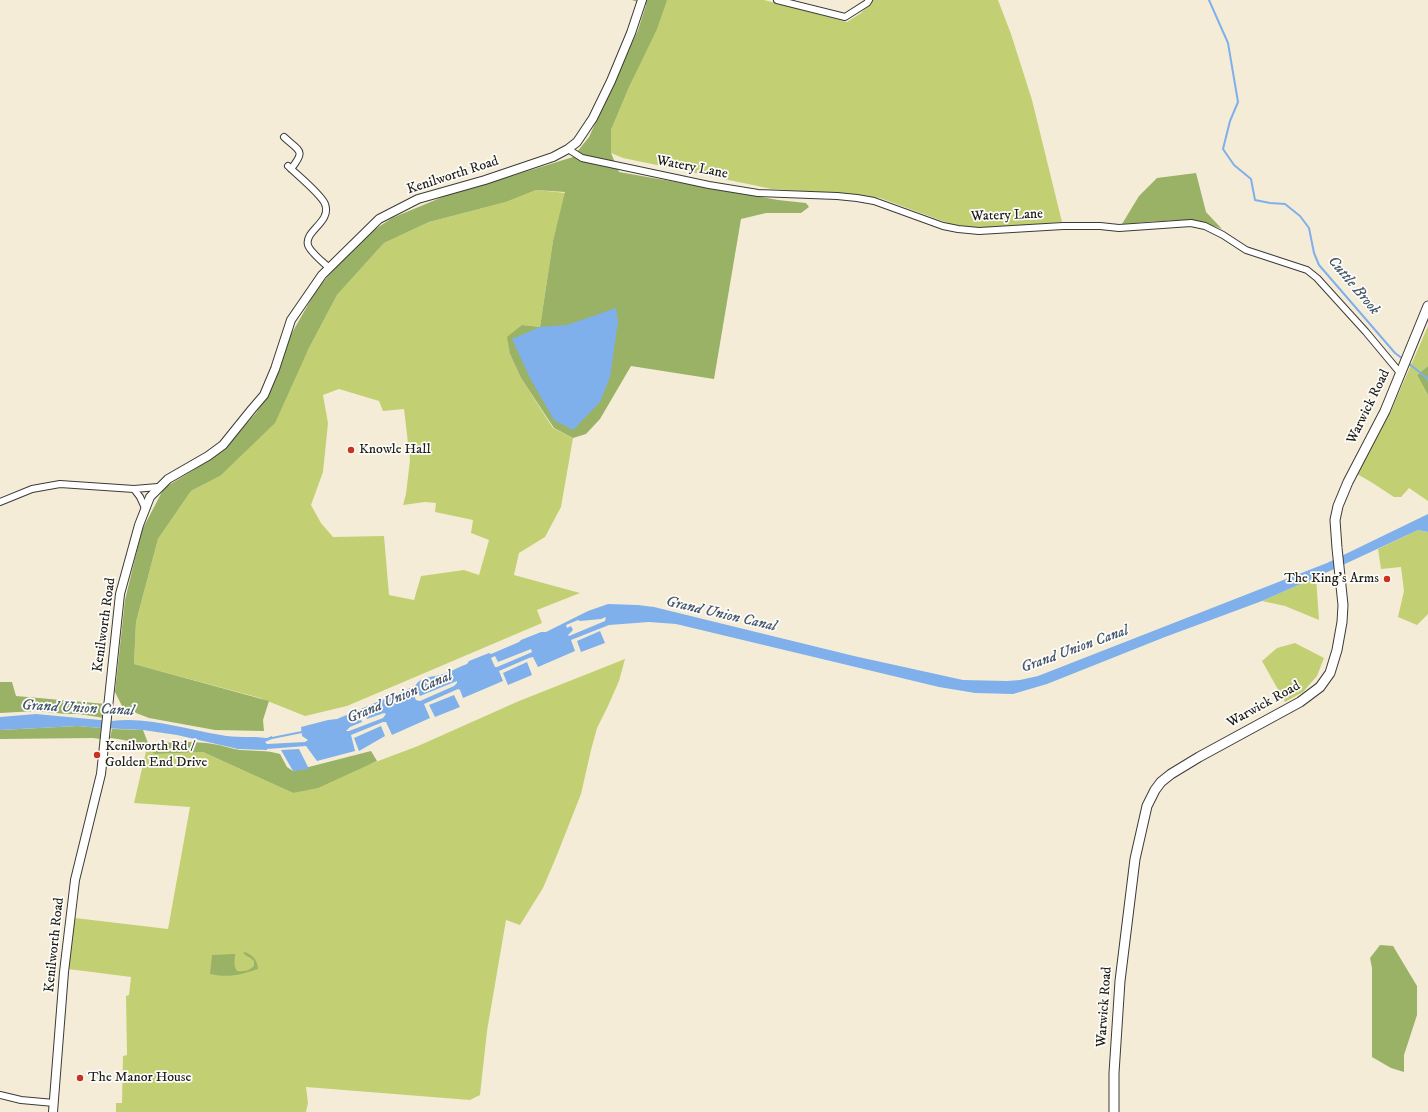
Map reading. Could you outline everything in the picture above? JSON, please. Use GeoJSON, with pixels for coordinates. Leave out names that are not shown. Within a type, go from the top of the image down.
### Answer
{"type":"FeatureCollection","features":[{"type":"Feature","properties":{"kind":"main road","name":"Kenilworth Road"},"geometry":{"type":"LineString","coordinates":[[53,1112],[64,972],[75,880],[101,774],[109,710],[120,594],[132,549],[150,497],[158,487],[168,479],[208,456],[223,445],[264,395],[275,369],[291,320],[322,275],[379,219],[418,198],[485,180],[553,157],[577,142],[593,118],[611,81],[631,33],[642,0]]}},
{"type":"Feature","properties":{"kind":"main road","name":"Warwick Road"},"geometry":{"type":"LineString","coordinates":[[1114,1112],[1114,1072],[1120,981],[1135,859],[1147,806],[1161,782],[1171,774],[1300,702],[1311,695],[1325,681],[1333,664],[1341,632],[1343,605],[1336,548],[1335,520],[1338,506],[1348,482],[1385,411],[1428,306]]}},
{"type":"Feature","properties":{"kind":"street"},"geometry":{"type":"LineString","coordinates":[[777,0],[845,17],[867,3],[868,0]]}},
{"type":"Feature","properties":{"kind":"street"},"geometry":{"type":"LineString","coordinates":[[284,138],[299,151],[300,154],[300,157],[289,167],[325,203],[326,213],[324,218],[308,238],[307,243],[328,268]]}},
{"type":"Feature","properties":{"kind":"street","name":"Watery Lane"},"geometry":{"type":"LineString","coordinates":[[568,149],[582,158],[710,185],[758,193],[857,198],[874,202],[943,226],[958,229],[978,231],[1063,226],[1100,226],[1118,228],[1191,223],[1205,226],[1223,235],[1246,250],[1307,270],[1318,278],[1401,374]]}},
{"type":"Feature","properties":{"kind":"street"},"geometry":{"type":"LineString","coordinates":[[0,502],[32,489],[60,484],[134,489],[158,487]]}},
{"type":"Feature","properties":{"kind":"street"},"geometry":{"type":"LineString","coordinates":[[134,489],[145,508]]}},
{"type":"Feature","properties":{"kind":"street"},"geometry":{"type":"LineString","coordinates":[[0,1095],[21,1100],[54,1103]]}},
{"type":"Feature","properties":{"kind":"green space"},"geometry":{"type":"Polygon","coordinates":[[[632,0],[667,0],[657,29],[630,85],[611,130],[611,153],[619,172],[778,200],[806,203],[809,207],[801,213],[766,213],[741,219],[714,379],[631,366],[600,419],[586,434],[573,438],[554,428],[521,378],[510,354],[507,337],[522,325],[540,327],[553,241],[565,192],[536,190],[506,202],[429,222],[384,243],[337,295],[308,350],[275,423],[220,476],[191,491],[158,539],[136,622],[134,664],[269,701],[263,720],[264,731],[215,730],[149,718],[123,708],[115,692],[125,600],[142,530],[164,488],[192,471],[226,447],[256,413],[276,379],[289,338],[317,289],[343,259],[374,230],[392,218],[457,191],[573,157],[589,137],[638,30],[646,5],[632,0]]]}},
{"type":"Feature","properties":{"kind":"green space"},"geometry":{"type":"Polygon","coordinates":[[[666,0],[764,0],[847,22],[861,13],[873,0],[998,0],[1011,34],[1032,100],[1062,222],[1002,227],[953,225],[880,198],[847,194],[772,189],[623,158],[611,153],[611,130],[666,0]]]}},
{"type":"Feature","properties":{"kind":"green space"},"geometry":{"type":"Polygon","coordinates":[[[1196,173],[1206,212],[1222,229],[1198,222],[1172,220],[1122,224],[1139,196],[1157,178],[1196,173]]]}},
{"type":"Feature","properties":{"kind":"green space"},"geometry":{"type":"Polygon","coordinates":[[[536,190],[566,193],[553,241],[540,327],[522,325],[510,354],[521,378],[553,428],[573,438],[561,507],[545,537],[519,553],[514,575],[580,593],[537,610],[542,623],[347,706],[305,716],[260,698],[134,664],[136,622],[158,539],[191,491],[220,476],[308,350],[337,295],[384,243],[429,222],[506,202],[536,190]],[[339,389],[323,395],[328,423],[323,472],[311,505],[321,523],[333,537],[384,536],[389,595],[414,600],[421,576],[464,570],[479,575],[489,540],[471,533],[473,520],[435,512],[436,503],[425,502],[403,505],[406,494],[410,460],[404,409],[383,411],[379,401],[339,389]]]}},
{"type":"Feature","properties":{"kind":"green space"},"geometry":{"type":"Polygon","coordinates":[[[1428,326],[1428,366],[1417,375],[1428,395],[1428,501],[1409,488],[1401,497],[1394,497],[1357,474],[1390,413],[1428,326]]]}},
{"type":"Feature","properties":{"kind":"green space"},"geometry":{"type":"Polygon","coordinates":[[[1428,366],[1428,395],[1417,375],[1428,366]]]}},
{"type":"Feature","properties":{"kind":"green space"},"geometry":{"type":"Polygon","coordinates":[[[1418,530],[1428,532],[1428,614],[1417,625],[1398,617],[1404,591],[1401,567],[1381,569],[1378,549],[1418,530]]]}},
{"type":"Feature","properties":{"kind":"green space"},"geometry":{"type":"Polygon","coordinates":[[[1316,577],[1319,620],[1285,606],[1262,601],[1316,577]]]}},
{"type":"Feature","properties":{"kind":"green space"},"geometry":{"type":"Polygon","coordinates":[[[1295,643],[1324,658],[1317,676],[1303,692],[1285,702],[1262,661],[1277,648],[1295,643]]]}},
{"type":"Feature","properties":{"kind":"green space"},"geometry":{"type":"Polygon","coordinates":[[[625,659],[619,681],[597,728],[581,794],[543,888],[520,925],[506,920],[487,1031],[480,1095],[470,1100],[306,1087],[308,1103],[306,1112],[116,1112],[116,1103],[122,1103],[123,1056],[127,1055],[126,996],[129,995],[131,977],[68,969],[75,918],[168,929],[190,807],[134,803],[147,747],[155,754],[203,752],[293,793],[418,746],[519,701],[625,659]]]}},
{"type":"Feature","properties":{"kind":"green space"},"geometry":{"type":"Polygon","coordinates":[[[0,682],[12,682],[16,696],[106,704],[104,718],[79,714],[36,711],[0,713],[0,682]]]}},
{"type":"Feature","properties":{"kind":"green space"},"geometry":{"type":"Polygon","coordinates":[[[78,726],[101,728],[100,739],[0,739],[0,730],[78,726]]]}},
{"type":"Feature","properties":{"kind":"green space"},"geometry":{"type":"Polygon","coordinates":[[[112,729],[143,730],[148,743],[197,742],[233,749],[265,751],[280,754],[287,767],[293,771],[371,751],[377,761],[318,788],[293,793],[203,752],[155,754],[145,747],[134,743],[110,738],[112,729]]]}},
{"type":"Feature","properties":{"kind":"green space"},"geometry":{"type":"Polygon","coordinates":[[[1380,945],[1393,946],[1417,986],[1417,1015],[1404,1055],[1404,1072],[1391,1068],[1372,1057],[1372,968],[1370,958],[1380,945]]]}},
{"type":"Feature","properties":{"kind":"green space"},"geometry":{"type":"Polygon","coordinates":[[[245,952],[251,955],[257,963],[258,969],[234,975],[223,976],[210,974],[212,955],[235,954],[235,965],[237,971],[250,969],[254,966],[254,961],[243,953],[245,952]]]}},
{"type":"Feature","properties":{"kind":"water"},"geometry":{"type":"Polygon","coordinates":[[[616,308],[618,322],[610,377],[600,402],[573,430],[554,420],[531,380],[512,339],[540,327],[567,325],[616,308]]]}},
{"type":"Feature","properties":{"kind":"water","name":"Grand Union Canal"},"geometry":{"type":"Polygon","coordinates":[[[1428,514],[1428,532],[1418,530],[1262,601],[1165,637],[1047,684],[1013,694],[975,693],[939,687],[676,624],[649,622],[609,625],[571,640],[575,651],[538,667],[533,657],[529,658],[499,671],[503,681],[463,698],[460,690],[458,689],[424,704],[430,718],[392,735],[386,722],[383,722],[351,735],[355,751],[317,761],[306,746],[267,750],[238,749],[177,735],[143,730],[78,726],[0,730],[0,717],[36,714],[111,721],[139,720],[227,736],[267,738],[272,736],[272,739],[265,742],[267,744],[305,742],[308,740],[302,736],[301,727],[337,719],[415,686],[423,679],[447,673],[467,664],[469,661],[489,653],[491,654],[541,632],[546,632],[588,611],[608,604],[654,607],[854,656],[963,680],[1020,680],[1038,676],[1327,563],[1428,514]],[[606,617],[601,619],[578,620],[566,625],[567,628],[571,626],[573,630],[568,635],[569,636],[605,621],[606,617]],[[531,649],[498,662],[495,656],[491,658],[495,667],[497,667],[532,652],[531,649]],[[457,681],[420,696],[417,690],[412,692],[416,700],[420,701],[454,686],[457,681]],[[363,711],[359,713],[362,722],[350,727],[346,731],[383,718],[386,714],[384,713],[367,719],[363,711]]]}},
{"type":"Feature","properties":{"kind":"water"},"geometry":{"type":"Polygon","coordinates":[[[600,631],[605,643],[581,652],[577,641],[600,631]]]}},
{"type":"Feature","properties":{"kind":"water"},"geometry":{"type":"Polygon","coordinates":[[[527,662],[532,675],[508,685],[503,673],[527,662]]]}},
{"type":"Feature","properties":{"kind":"water"},"geometry":{"type":"Polygon","coordinates":[[[454,695],[460,707],[435,717],[429,705],[454,695]]]}},
{"type":"Feature","properties":{"kind":"water"},"geometry":{"type":"Polygon","coordinates":[[[381,726],[385,736],[359,751],[354,738],[381,726]]]}},
{"type":"Feature","properties":{"kind":"water"},"geometry":{"type":"Polygon","coordinates":[[[299,749],[309,769],[293,771],[281,750],[299,749]]]}},
{"type":"Feature","properties":{"kind":"waterway","name":"Cuttle Brook"},"geometry":{"type":"LineString","coordinates":[[1209,0],[1228,43],[1238,102],[1230,121],[1223,149],[1234,165],[1251,179],[1255,200],[1285,204],[1300,216],[1309,228],[1314,253],[1319,265],[1395,353],[1403,359]]}},
{"type":"Feature","properties":{"kind":"waterway","name":"Cuttle Brook"},"geometry":{"type":"LineString","coordinates":[[1408,363],[1427,378],[1428,381]]}},
{"type":"Feature","properties":{"kind":"waterway"},"geometry":{"type":"LineString","coordinates":[[272,738],[302,732]]}},
{"type":"Feature","properties":{"kind":"place","name":"Knowle Hall"},"geometry":{"type":"Point","coordinates":[351,450]}},
{"type":"Feature","properties":{"kind":"place","name":"The King's Arms"},"geometry":{"type":"Point","coordinates":[1387,579]}},
{"type":"Feature","properties":{"kind":"place","name":"Kenilworth Rd / Golden End Drive"},"geometry":{"type":"Point","coordinates":[97,755]}},
{"type":"Feature","properties":{"kind":"place","name":"The Manor House"},"geometry":{"type":"Point","coordinates":[80,1078]}}]}
